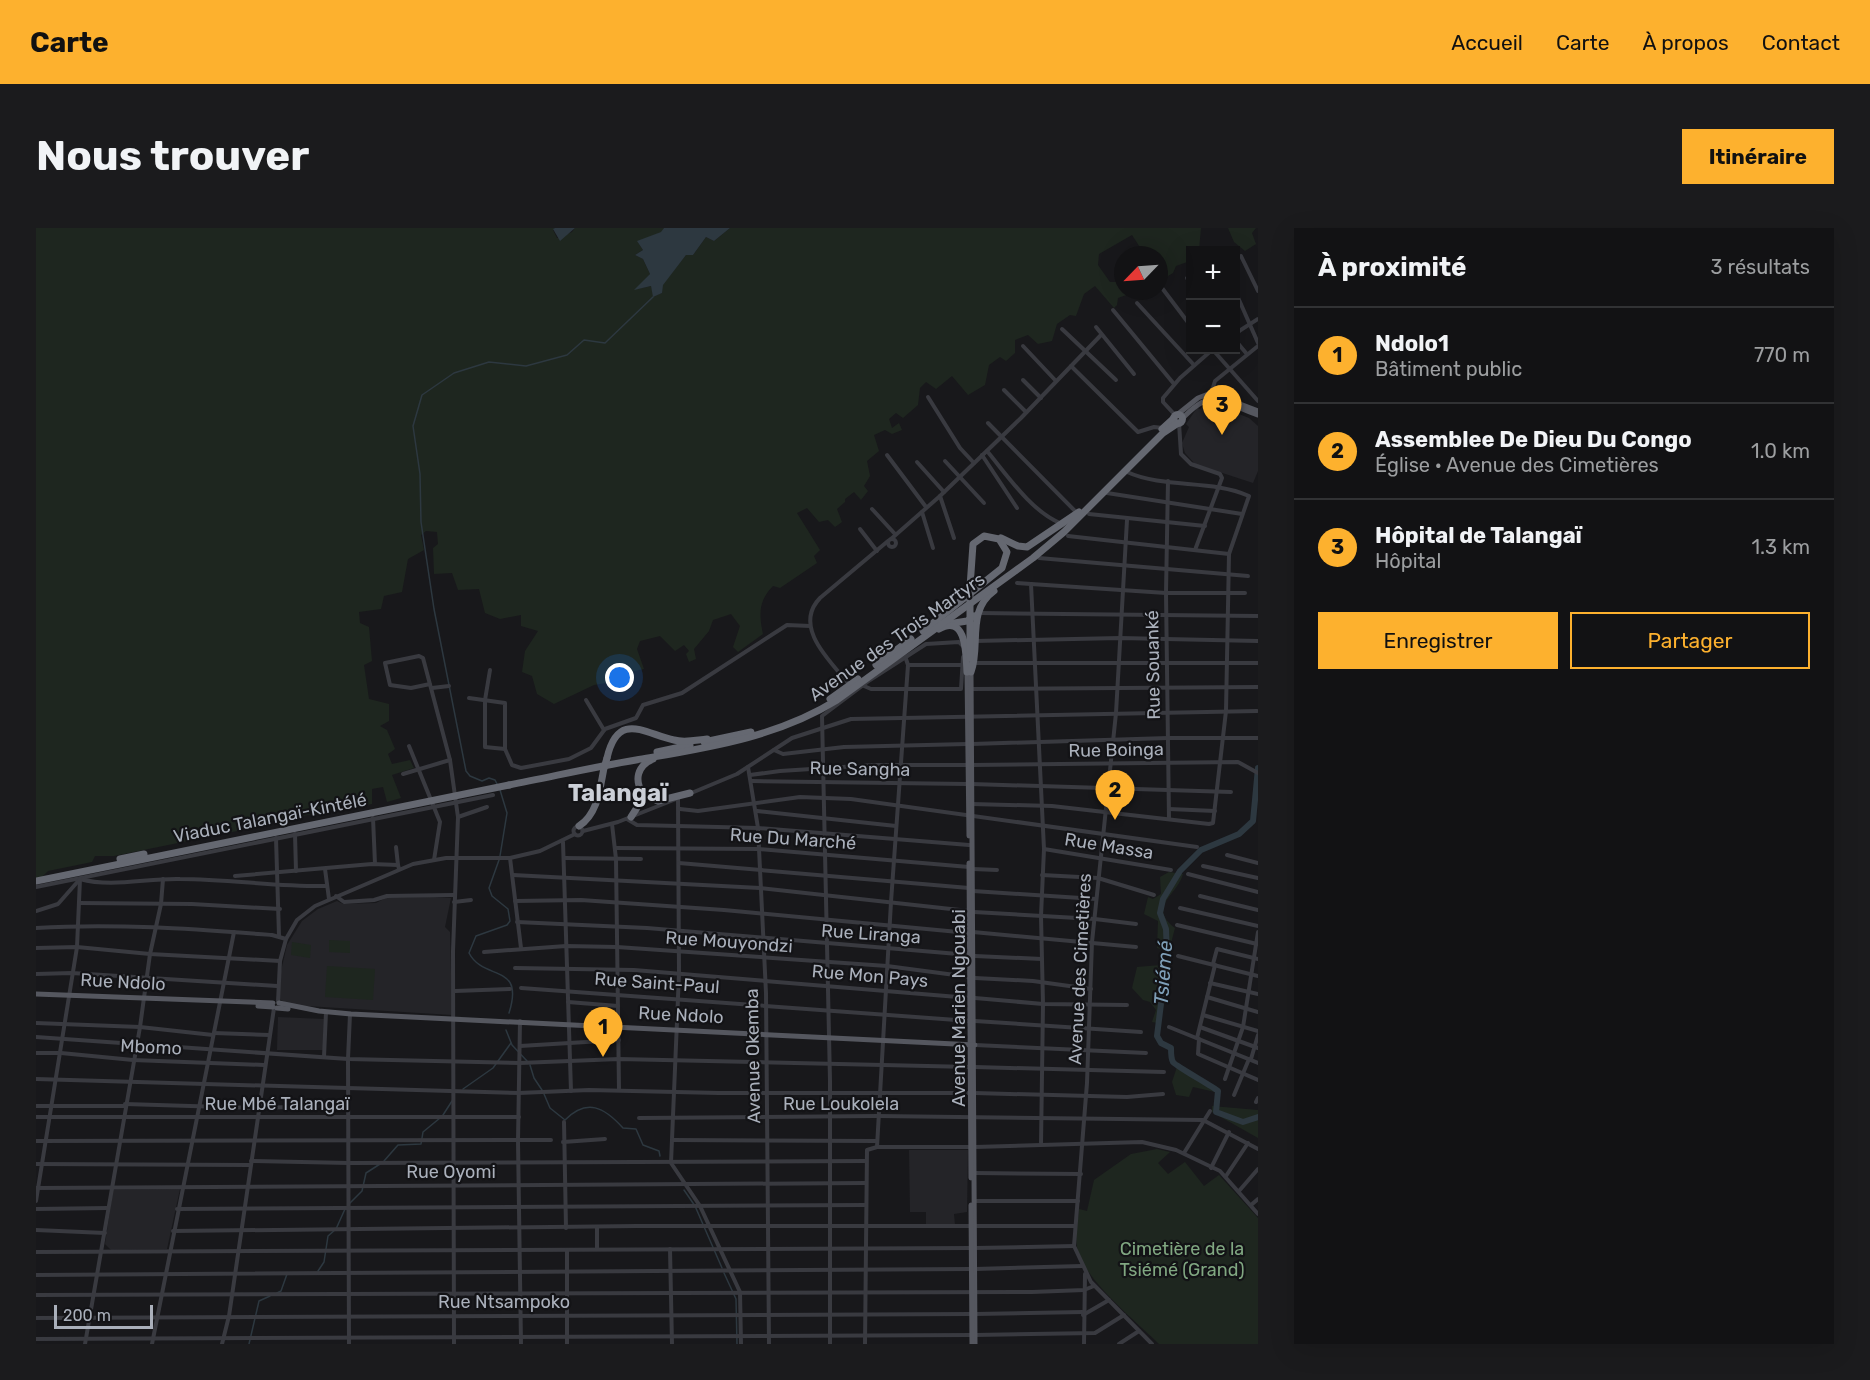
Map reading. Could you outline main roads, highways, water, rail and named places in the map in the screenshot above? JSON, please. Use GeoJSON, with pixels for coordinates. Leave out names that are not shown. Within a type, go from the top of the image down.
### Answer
{"type":"FeatureCollection","features":[{"type":"Feature","properties":{"kind":"highway","name":"Avenue des Trois Martyrs"},"geometry":{"type":"LineString","coordinates":[[509,783],[765,729],[794,718],[825,702],[1021,562],[1078,513],[1178,419]]}},
{"type":"Feature","properties":{"kind":"highway","name":"Avenue des Trois Martyrs"},"geometry":{"type":"LineString","coordinates":[[509,783],[673,754],[771,732],[806,718],[837,700],[1011,575],[1064,530],[1164,430]]}},
{"type":"Feature","properties":{"kind":"highway"},"geometry":{"type":"LineString","coordinates":[[890,661],[946,625],[967,621],[979,611],[991,593],[1039,558],[1078,513]]}},
{"type":"Feature","properties":{"kind":"highway"},"geometry":{"type":"LineString","coordinates":[[969,672],[969,588],[973,544],[984,536],[1000,538],[1018,546],[1027,547],[1064,530]]}},
{"type":"Feature","properties":{"kind":"highway"},"geometry":{"type":"LineString","coordinates":[[923,631],[1002,568],[1007,552],[1000,538]]}},
{"type":"Feature","properties":{"kind":"highway"},"geometry":{"type":"LineString","coordinates":[[969,661],[975,641],[979,611]]}},
{"type":"Feature","properties":{"kind":"highway"},"geometry":{"type":"LineString","coordinates":[[946,625],[956,627],[963,635],[969,672]]}},
{"type":"Feature","properties":{"kind":"highway"},"geometry":{"type":"LineString","coordinates":[[581,829],[594,807],[606,758],[616,737],[633,728],[642,728],[681,741],[728,736]]}},
{"type":"Feature","properties":{"kind":"highway"},"geometry":{"type":"LineString","coordinates":[[629,818],[639,807],[641,792],[637,778],[642,766],[650,760],[673,754]]}},
{"type":"Feature","properties":{"kind":"highway","name":"Viaduc Talangaï-Kintélé"},"geometry":{"type":"LineString","coordinates":[[36,879],[509,783]]}},
{"type":"Feature","properties":{"kind":"highway"},"geometry":{"type":"LineString","coordinates":[[641,792],[649,799],[658,801],[690,793]]}},
{"type":"Feature","properties":{"kind":"main road"},"geometry":{"type":"LineString","coordinates":[[1210,395],[1258,411]]}},
{"type":"Feature","properties":{"kind":"main road"},"geometry":{"type":"LineString","coordinates":[[1210,395],[1258,416]]}},
{"type":"Feature","properties":{"kind":"main road","name":"Avenue des Trois Martyrs"},"geometry":{"type":"LineString","coordinates":[[1178,419],[1210,395]]}},
{"type":"Feature","properties":{"kind":"main road"},"geometry":{"type":"LineString","coordinates":[[969,672],[969,716]]}},
{"type":"Feature","properties":{"kind":"main road","name":"Avenue Marien Ngouabi"},"geometry":{"type":"LineString","coordinates":[[969,672],[975,1173],[974,1344]]}},
{"type":"Feature","properties":{"kind":"main road"},"geometry":{"type":"LineString","coordinates":[[970,784],[971,868]]}},
{"type":"Feature","properties":{"kind":"main road","name":"Rue Ndolo"},"geometry":{"type":"LineString","coordinates":[[36,994],[275,1005],[351,1014],[973,1045]]}},
{"type":"Feature","properties":{"kind":"main road"},"geometry":{"type":"LineString","coordinates":[[973,1147],[973,1227]]}},
{"type":"Feature","properties":{"kind":"waterway"},"geometry":{"type":"LineString","coordinates":[[498,786],[495,780],[489,778],[482,781],[470,776],[466,771],[434,609],[421,522],[420,474],[413,426],[422,395],[454,373],[489,362],[526,366],[567,355],[584,340],[605,343],[653,297]]}},
{"type":"Feature","properties":{"kind":"waterway","name":"Tsiémé"},"geometry":{"type":"LineString","coordinates":[[1258,768],[1253,821],[1239,834],[1201,850],[1180,871],[1163,899],[1160,913],[1166,929],[1167,955],[1157,1036],[1161,1043],[1171,1048],[1175,1064],[1218,1091],[1216,1112],[1243,1122],[1258,1117]]}},
{"type":"Feature","properties":{"kind":"waterway"},"geometry":{"type":"LineString","coordinates":[[500,790],[507,813],[500,856]]}},
{"type":"Feature","properties":{"kind":"waterway"},"geometry":{"type":"LineString","coordinates":[[499,860],[489,888],[492,896],[508,909],[510,921],[507,925],[476,936],[469,953],[476,962],[501,975],[512,986],[509,1013]]}},
{"type":"Feature","properties":{"kind":"waterway"},"geometry":{"type":"LineString","coordinates":[[506,1030],[512,1045],[527,1061]]}},
{"type":"Feature","properties":{"kind":"waterway"},"geometry":{"type":"LineString","coordinates":[[463,1089],[493,1068],[511,1043]]}},
{"type":"Feature","properties":{"kind":"waterway"},"geometry":{"type":"LineString","coordinates":[[530,1065],[534,1078],[542,1090]]}},
{"type":"Feature","properties":{"kind":"waterway"},"geometry":{"type":"LineString","coordinates":[[544,1094],[550,1108],[565,1120],[573,1113],[588,1107],[602,1110],[623,1128],[636,1129],[643,1145],[659,1151],[660,1156]]}},
{"type":"Feature","properties":{"kind":"waterway"},"geometry":{"type":"LineString","coordinates":[[443,1115],[452,1101]]}},
{"type":"Feature","properties":{"kind":"waterway"},"geometry":{"type":"LineString","coordinates":[[384,1161],[398,1145],[421,1144],[423,1132],[440,1118]]}},
{"type":"Feature","properties":{"kind":"waterway"},"geometry":{"type":"LineString","coordinates":[[350,1203],[362,1191],[366,1173],[380,1164]]}},
{"type":"Feature","properties":{"kind":"waterway"},"geometry":{"type":"LineString","coordinates":[[684,1190],[695,1206],[722,1268]]}},
{"type":"Feature","properties":{"kind":"waterway"},"geometry":{"type":"LineString","coordinates":[[318,1271],[324,1262],[328,1236],[336,1229],[345,1209]]}},
{"type":"Feature","properties":{"kind":"waterway"},"geometry":{"type":"LineString","coordinates":[[724,1273],[736,1299],[737,1344]]}},
{"type":"Feature","properties":{"kind":"waterway"},"geometry":{"type":"LineString","coordinates":[[277,1293],[281,1291],[287,1274]]}},
{"type":"Feature","properties":{"kind":"waterway"},"geometry":{"type":"LineString","coordinates":[[249,1344],[259,1301],[270,1296]]}},
{"type":"Feature","properties":{"kind":"place","name":"Hôpital de Talangaï"},"geometry":{"type":"Point","coordinates":[1222,435]}},
{"type":"Feature","properties":{"kind":"place","name":"Assemblee De Dieu Du Congo"},"geometry":{"type":"Point","coordinates":[1115,820]}},
{"type":"Feature","properties":{"kind":"place","name":"Ndolo1"},"geometry":{"type":"Point","coordinates":[603,1057]}},
{"type":"Feature","properties":{"kind":"district","name":"Talangaï"},"geometry":{"type":"Point","coordinates":[618,793]}},
{"type":"Feature","properties":{"kind":"park label","name":"Cimetière de la Tsiémé (Grand)"},"geometry":{"type":"Point","coordinates":[1182,1259]}}]}
